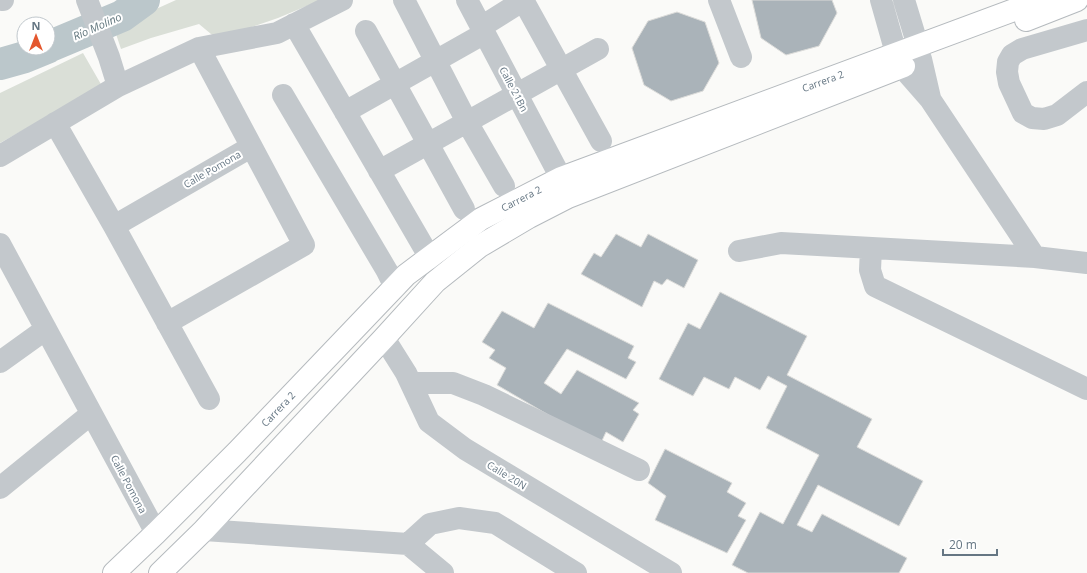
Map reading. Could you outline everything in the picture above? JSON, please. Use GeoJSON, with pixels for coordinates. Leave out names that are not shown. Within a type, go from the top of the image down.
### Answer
{"type":"FeatureCollection","features":[{"type":"Feature","properties":{"kind":"main road","name":"Carrera 2"},"geometry":{"type":"LineString","coordinates":[[160,573],[204,530],[435,282],[480,246],[529,217],[568,197],[1041,0]]}},
{"type":"Feature","properties":{"kind":"main road","name":"Carrera 2"},"geometry":{"type":"LineString","coordinates":[[114,573],[242,446],[406,275],[481,219],[561,178],[909,56],[1072,2]]}},
{"type":"Feature","properties":{"kind":"street"},"geometry":{"type":"LineString","coordinates":[[87,0],[109,57],[118,86]]}},
{"type":"Feature","properties":{"kind":"street"},"geometry":{"type":"LineString","coordinates":[[0,156],[118,86],[199,48],[277,33],[342,0]]}},
{"type":"Feature","properties":{"kind":"street"},"geometry":{"type":"LineString","coordinates":[[404,0],[467,122],[504,186]]}},
{"type":"Feature","properties":{"kind":"street","name":"Calle 21Bn"},"geometry":{"type":"LineString","coordinates":[[467,0],[561,178]]}},
{"type":"Feature","properties":{"kind":"street"},"geometry":{"type":"LineString","coordinates":[[345,112],[435,61],[483,30],[523,0],[602,141]]}},
{"type":"Feature","properties":{"kind":"street"},"geometry":{"type":"LineString","coordinates":[[719,0],[740,57]]}},
{"type":"Feature","properties":{"kind":"street"},"geometry":{"type":"LineString","coordinates":[[881,0],[930,99],[1035,257]]}},
{"type":"Feature","properties":{"kind":"street"},"geometry":{"type":"LineString","coordinates":[[904,0],[909,56]]}},
{"type":"Feature","properties":{"kind":"street"},"geometry":{"type":"LineString","coordinates":[[1072,2],[1082,32],[1022,49],[1012,55],[1008,62],[1007,72],[1009,83],[1023,113],[1032,118],[1044,119],[1057,115],[1087,92]]}},
{"type":"Feature","properties":{"kind":"street"},"geometry":{"type":"LineString","coordinates":[[294,24],[430,258]]}},
{"type":"Feature","properties":{"kind":"street"},"geometry":{"type":"LineString","coordinates":[[366,31],[464,209]]}},
{"type":"Feature","properties":{"kind":"street","name":"Calle Pomona"},"geometry":{"type":"LineString","coordinates":[[114,226],[251,147],[199,48]]}},
{"type":"Feature","properties":{"kind":"street"},"geometry":{"type":"LineString","coordinates":[[379,171],[598,49]]}},
{"type":"Feature","properties":{"kind":"street"},"geometry":{"type":"LineString","coordinates":[[283,95],[395,287]]}},
{"type":"Feature","properties":{"kind":"street"},"geometry":{"type":"LineString","coordinates":[[55,123],[114,226],[208,399]]}},
{"type":"Feature","properties":{"kind":"street"},"geometry":{"type":"LineString","coordinates":[[167,323],[304,245],[251,147]]}},
{"type":"Feature","properties":{"kind":"street"},"geometry":{"type":"LineString","coordinates":[[739,251],[781,243],[1035,257],[1087,263]]}},
{"type":"Feature","properties":{"kind":"street","name":"Calle Pomona"},"geometry":{"type":"LineString","coordinates":[[0,244],[156,533]]}},
{"type":"Feature","properties":{"kind":"street"},"geometry":{"type":"LineString","coordinates":[[871,248],[870,270],[874,286],[1087,389]]}},
{"type":"Feature","properties":{"kind":"street"},"geometry":{"type":"LineString","coordinates":[[0,362],[46,329]]}},
{"type":"Feature","properties":{"kind":"street","name":"Calle 20N"},"geometry":{"type":"LineString","coordinates":[[384,338],[406,373],[429,422],[465,449],[671,573]]}},
{"type":"Feature","properties":{"kind":"street"},"geometry":{"type":"LineString","coordinates":[[411,383],[453,383],[484,395],[639,470]]}},
{"type":"Feature","properties":{"kind":"street"},"geometry":{"type":"LineString","coordinates":[[0,488],[91,414]]}},
{"type":"Feature","properties":{"kind":"street"},"geometry":{"type":"LineString","coordinates":[[408,544],[430,524],[459,518],[495,523],[576,573]]}},
{"type":"Feature","properties":{"kind":"street"},"geometry":{"type":"LineString","coordinates":[[204,530],[408,544],[443,573]]}},
{"type":"Feature","properties":{"kind":"shaded area"},"geometry":{"type":"Polygon","coordinates":[[[176,0],[321,0],[278,18],[217,39],[199,24],[151,38],[121,49],[114,28],[176,0]]]}},
{"type":"Feature","properties":{"kind":"shaded area"},"geometry":{"type":"Polygon","coordinates":[[[83,53],[102,86],[0,143],[0,93],[83,53]]]}},
{"type":"Feature","properties":{"kind":"building"},"geometry":{"type":"Polygon","coordinates":[[[752,0],[832,0],[837,13],[819,46],[786,55],[761,38],[752,0]]]}},
{"type":"Feature","properties":{"kind":"building"},"geometry":{"type":"Polygon","coordinates":[[[677,12],[705,22],[719,63],[703,91],[671,101],[644,85],[632,48],[648,21],[677,12]]]}},
{"type":"Feature","properties":{"kind":"building"},"geometry":{"type":"Polygon","coordinates":[[[616,234],[641,247],[648,234],[698,260],[684,288],[667,279],[662,285],[654,281],[642,307],[581,274],[594,253],[601,257],[616,234]]]}},
{"type":"Feature","properties":{"kind":"building"},"geometry":{"type":"Polygon","coordinates":[[[720,292],[807,336],[787,375],[872,419],[857,447],[923,481],[899,526],[818,485],[797,525],[812,532],[822,514],[907,558],[899,573],[748,573],[732,565],[760,512],[783,524],[819,455],[766,428],[787,386],[768,376],[760,390],[735,377],[729,389],[704,377],[693,396],[659,379],[688,323],[700,329],[720,292]]]}},
{"type":"Feature","properties":{"kind":"building"},"geometry":{"type":"Polygon","coordinates":[[[548,303],[634,346],[628,358],[636,362],[626,379],[567,349],[544,383],[561,394],[577,370],[639,403],[633,410],[639,414],[623,442],[606,432],[600,445],[497,385],[506,368],[489,358],[495,350],[482,342],[502,311],[534,328],[548,303]]]}},
{"type":"Feature","properties":{"kind":"building"},"geometry":{"type":"Polygon","coordinates":[[[665,449],[732,483],[727,492],[746,503],[738,516],[746,520],[727,553],[655,520],[666,496],[648,483],[665,449]]]}},
{"type":"Feature","properties":{"kind":"waterway","name":"Río Molino"},"geometry":{"type":"LineString","coordinates":[[56,44],[122,16],[144,0]]}},
{"type":"Feature","properties":{"kind":"waterway","name":"Río Molino"},"geometry":{"type":"LineString","coordinates":[[0,64],[27,56]]}}]}
